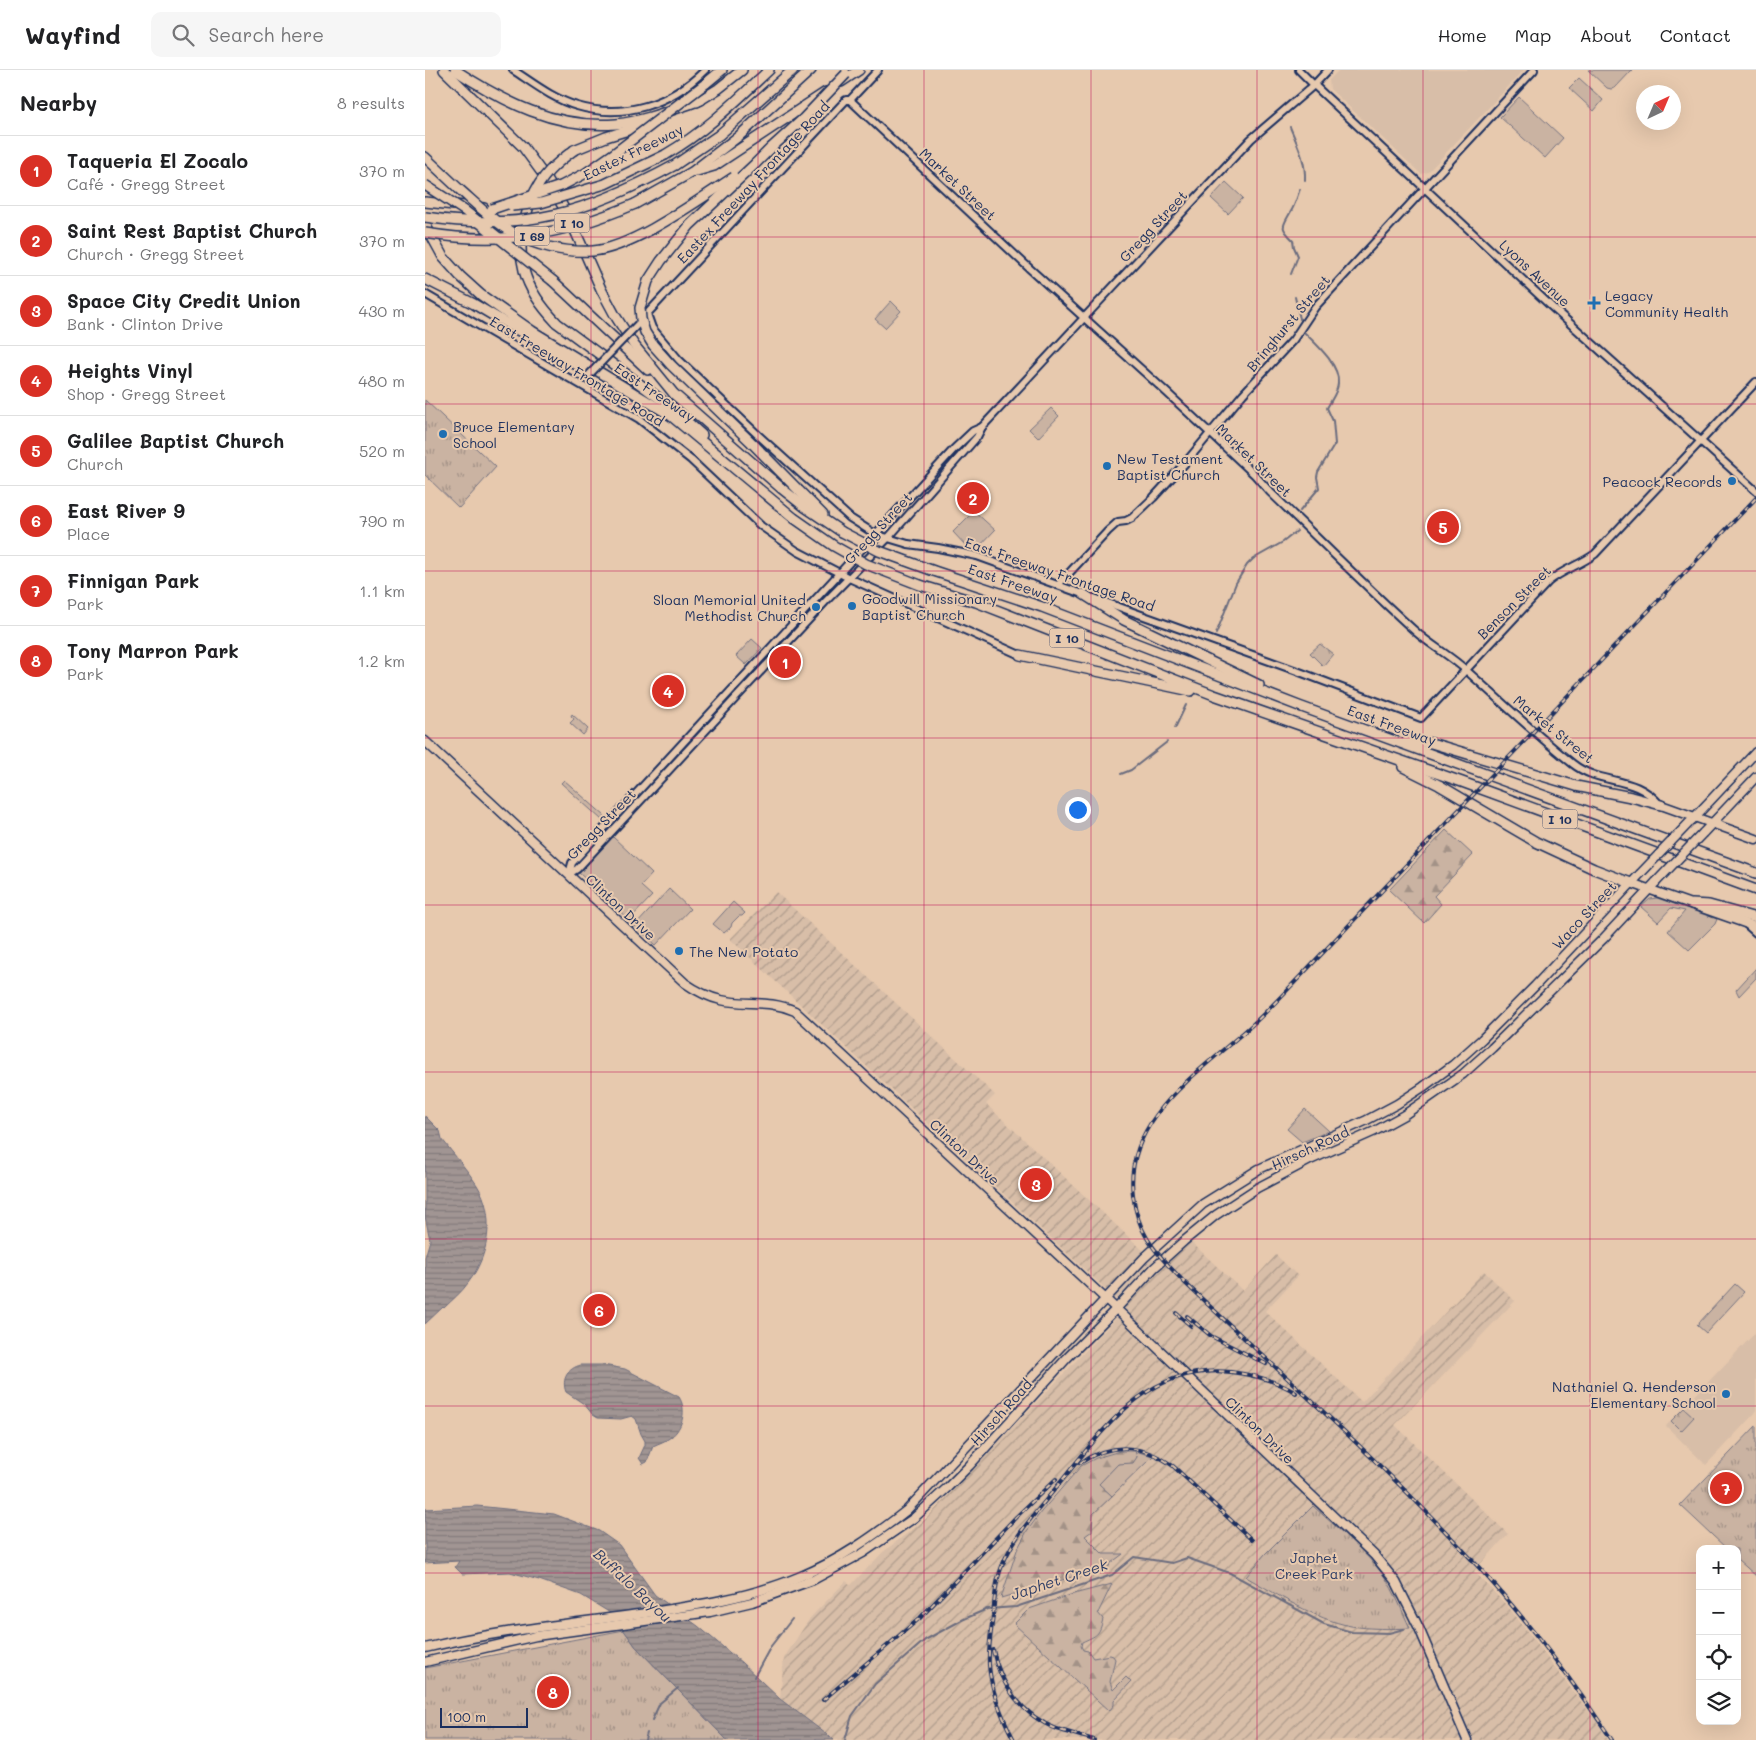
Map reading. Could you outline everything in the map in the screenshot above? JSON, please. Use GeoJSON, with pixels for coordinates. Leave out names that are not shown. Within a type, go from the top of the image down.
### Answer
{"type":"FeatureCollection","features":[{"type":"Feature","properties":{"kind":"highway","name":"East Freeway"},"geometry":{"type":"LineString","coordinates":[[444,70],[523,147],[548,181],[569,217],[601,289],[616,317],[634,344],[674,394],[842,532],[879,551],[1042,607],[1299,706],[1756,873]]}},
{"type":"Feature","properties":{"kind":"highway"},"geometry":{"type":"LineString","coordinates":[[455,70],[494,95],[519,107],[543,116],[587,124],[617,124],[640,119],[701,100]]}},
{"type":"Feature","properties":{"kind":"highway"},"geometry":{"type":"LineString","coordinates":[[492,208],[561,186],[586,173],[612,156],[722,70]]}},
{"type":"Feature","properties":{"kind":"highway"},"geometry":{"type":"LineString","coordinates":[[740,473],[671,407],[557,323],[544,310],[527,283],[523,269],[522,244],[523,223],[537,185],[557,162],[574,150],[606,137],[657,121],[701,100],[742,70]]}},
{"type":"Feature","properties":{"kind":"highway","name":"Eastex Freeway"},"geometry":{"type":"LineString","coordinates":[[425,202],[492,208],[541,203],[580,193],[605,184],[665,155],[688,141],[713,122],[769,70]]}},
{"type":"Feature","properties":{"kind":"highway"},"geometry":{"type":"LineString","coordinates":[[425,217],[450,221],[519,221],[561,214],[606,199],[675,165],[719,135],[793,70]]}},
{"type":"Feature","properties":{"kind":"highway","name":"I 69"},"geometry":{"type":"LineString","coordinates":[[425,233],[458,238],[514,238],[542,235],[590,222],[619,211],[692,172],[739,136],[811,70]]}},
{"type":"Feature","properties":{"kind":"highway"},"geometry":{"type":"LineString","coordinates":[[807,505],[751,443],[671,366],[653,346],[645,332],[640,308],[647,282],[690,225],[803,119],[850,70]]}},
{"type":"Feature","properties":{"kind":"highway"},"geometry":{"type":"LineString","coordinates":[[692,172],[715,166],[859,70]]}},
{"type":"Feature","properties":{"kind":"highway"},"geometry":{"type":"LineString","coordinates":[[425,157],[459,189],[513,233],[539,245],[594,251],[614,246],[667,220],[755,164]]}},
{"type":"Feature","properties":{"kind":"highway"},"geometry":{"type":"LineString","coordinates":[[425,185],[465,211],[553,281],[674,394]]}},
{"type":"Feature","properties":{"kind":"highway","name":"East Freeway"},"geometry":{"type":"LineString","coordinates":[[425,224],[443,256],[460,276],[481,295],[531,331],[670,415],[793,518],[834,546],[866,564],[920,585],[976,602],[1214,695],[1462,782],[1756,890]]}},
{"type":"Feature","properties":{"kind":"highway"},"geometry":{"type":"LineString","coordinates":[[425,279],[474,304],[558,355],[625,392],[695,436]]}},
{"type":"Feature","properties":{"kind":"highway"},"geometry":{"type":"LineString","coordinates":[[1083,594],[1124,620],[1239,674],[1299,706]]}},
{"type":"Feature","properties":{"kind":"highway"},"geometry":{"type":"LineString","coordinates":[[1020,655],[1214,695]]}},
{"type":"Feature","properties":{"kind":"highway"},"geometry":{"type":"LineString","coordinates":[[1396,740],[1431,744],[1575,786],[1661,805]]}},
{"type":"Feature","properties":{"kind":"highway"},"geometry":{"type":"LineString","coordinates":[[1364,748],[1439,785],[1545,846],[1594,869],[1631,883]]}},
{"type":"Feature","properties":{"kind":"highway"},"geometry":{"type":"LineString","coordinates":[[1692,904],[1709,905],[1756,918]]}},
{"type":"Feature","properties":{"kind":"main road","name":"Clinton Drive"},"geometry":{"type":"LineString","coordinates":[[425,741],[685,983],[695,990],[720,1000],[770,1004],[783,1006],[795,1011],[1106,1299],[1361,1543],[1386,1568],[1396,1582],[1419,1628],[1467,1740]]}},
{"type":"Feature","properties":{"kind":"main road","name":"Waco Street"},"geometry":{"type":"LineString","coordinates":[[1423,1087],[1453,1065],[1482,1039],[1535,986],[1756,752]]}},
{"type":"Feature","properties":{"kind":"main road","name":"Waco Street"},"geometry":{"type":"LineString","coordinates":[[1434,1096],[1485,1055],[1603,939],[1756,777]]}},
{"type":"Feature","properties":{"kind":"main road"},"geometry":{"type":"LineString","coordinates":[[1661,805],[1756,839]]}},
{"type":"Feature","properties":{"kind":"main road"},"geometry":{"type":"LineString","coordinates":[[1631,883],[1756,927]]}},
{"type":"Feature","properties":{"kind":"main road","name":"Hirsch Road"},"geometry":{"type":"LineString","coordinates":[[752,1598],[844,1555],[878,1533],[907,1510],[1144,1258],[1203,1204],[1259,1170],[1365,1122],[1423,1087]]}},
{"type":"Feature","properties":{"kind":"main road","name":"Hirsch Road"},"geometry":{"type":"LineString","coordinates":[[535,1632],[711,1612],[813,1580],[863,1553],[914,1518],[969,1466],[1067,1358],[1154,1268],[1184,1240],[1229,1206],[1271,1180],[1375,1131],[1434,1096]]}},
{"type":"Feature","properties":{"kind":"main road"},"geometry":{"type":"LineString","coordinates":[[425,1648],[493,1634],[535,1632]]}},
{"type":"Feature","properties":{"kind":"main road"},"geometry":{"type":"LineString","coordinates":[[425,1662],[535,1632]]}},
{"type":"Feature","properties":{"kind":"street"},"geometry":{"type":"LineString","coordinates":[[513,70],[548,93],[577,106],[607,111],[631,109],[661,102],[687,86],[705,70]]}},
{"type":"Feature","properties":{"kind":"street","name":"Eastex Freeway Frontage Road"},"geometry":{"type":"LineString","coordinates":[[580,385],[839,106],[846,100],[850,100],[878,70]]}},
{"type":"Feature","properties":{"kind":"street","name":"Lyons Avenue"},"geometry":{"type":"LineString","coordinates":[[1299,70],[1553,308],[1756,491]]}},
{"type":"Feature","properties":{"kind":"street","name":"Gregg Street"},"geometry":{"type":"LineString","coordinates":[[569,874],[577,869],[786,643],[888,538],[977,437],[982,427],[1251,139],[1314,86],[1328,70]]}},
{"type":"Feature","properties":{"kind":"street","name":"Bringhurst Street"},"geometry":{"type":"LineString","coordinates":[[1057,585],[1118,522],[1126,521],[1139,513],[1293,340],[1315,307],[1534,70]]}},
{"type":"Feature","properties":{"kind":"street","name":"Market Street"},"geometry":{"type":"LineString","coordinates":[[850,100],[1210,434],[1417,632],[1466,669],[1520,718],[1585,772],[1597,777],[1631,784],[1647,792],[1661,805]]}},
{"type":"Feature","properties":{"kind":"street","name":"East Freeway Frontage Road"},"geometry":{"type":"LineString","coordinates":[[425,294],[639,419],[679,450],[761,526],[797,551],[849,578],[1020,655]]}},
{"type":"Feature","properties":{"kind":"street","name":"East Freeway Frontage Road"},"geometry":{"type":"LineString","coordinates":[[647,314],[652,328],[668,348],[716,396],[838,510],[875,534],[907,544],[977,556],[1421,718]]}},
{"type":"Feature","properties":{"kind":"street","name":"Benson Street"},"geometry":{"type":"LineString","coordinates":[[1421,718],[1554,577],[1595,554],[1756,382]]}},
{"type":"Feature","properties":{"kind":"street","name":"Gregg Street"},"geometry":{"type":"LineString","coordinates":[[569,874],[572,863],[875,534],[954,449],[973,431],[982,427]]}},
{"type":"Feature","properties":{"kind":"street"},"geometry":{"type":"LineString","coordinates":[[1747,924],[1756,932]]}},
{"type":"Feature","properties":{"kind":"shaded area"},"geometry":{"type":"Polygon","coordinates":[[[1339,70],[1524,70],[1428,172],[1421,174],[1330,89],[1329,80],[1339,70]]]}},
{"type":"Feature","properties":{"kind":"shaded area"},"geometry":{"type":"Polygon","coordinates":[[[776,892],[995,1095],[986,1104],[1162,1268],[1189,1240],[1243,1291],[1276,1255],[1298,1276],[1265,1311],[1362,1402],[1484,1271],[1515,1301],[1395,1425],[1508,1534],[1474,1571],[1510,1609],[1596,1721],[1608,1740],[834,1740],[780,1699],[784,1658],[810,1618],[846,1581],[851,1585],[883,1552],[927,1518],[1126,1308],[730,939],[776,892]]]}},
{"type":"Feature","properties":{"kind":"shaded area","name":"Nathaniel Q. Henderson Elementary School"},"geometry":{"type":"Polygon","coordinates":[[[1756,1332],[1756,1412],[1706,1465],[1666,1426],[1756,1332]]]}},
{"type":"Feature","properties":{"kind":"green space"},"geometry":{"type":"Polygon","coordinates":[[[1588,70],[1632,70],[1615,88],[1611,89],[1607,88],[1588,70]]]}},
{"type":"Feature","properties":{"kind":"green space"},"geometry":{"type":"Polygon","coordinates":[[[1579,78],[1603,100],[1594,111],[1569,88],[1579,78]]]}},
{"type":"Feature","properties":{"kind":"green space"},"geometry":{"type":"Polygon","coordinates":[[[1519,97],[1563,138],[1545,158],[1500,117],[1519,97]]]}},
{"type":"Feature","properties":{"kind":"green space"},"geometry":{"type":"Polygon","coordinates":[[[1226,182],[1243,198],[1228,214],[1211,198],[1226,182]]]}},
{"type":"Feature","properties":{"kind":"green space"},"geometry":{"type":"Polygon","coordinates":[[[891,301],[901,311],[885,328],[875,319],[891,301]]]}},
{"type":"Feature","properties":{"kind":"green space","name":"Bruce Elementary School"},"geometry":{"type":"Polygon","coordinates":[[[425,400],[496,467],[459,508],[425,475],[425,400]]]}},
{"type":"Feature","properties":{"kind":"green space"},"geometry":{"type":"Polygon","coordinates":[[[1051,408],[1059,416],[1038,438],[1029,429],[1051,408]]]}},
{"type":"Feature","properties":{"kind":"green space"},"geometry":{"type":"Polygon","coordinates":[[[974,511],[995,530],[977,549],[966,546],[953,532],[974,511]]]}},
{"type":"Feature","properties":{"kind":"green space"},"geometry":{"type":"Polygon","coordinates":[[[752,639],[762,648],[746,665],[736,656],[752,639]]]}},
{"type":"Feature","properties":{"kind":"green space"},"geometry":{"type":"Polygon","coordinates":[[[1320,644],[1333,654],[1323,666],[1310,653],[1320,644]]]}},
{"type":"Feature","properties":{"kind":"green space"},"geometry":{"type":"Polygon","coordinates":[[[572,714],[588,729],[583,735],[570,723],[574,719],[571,716],[572,714]]]}},
{"type":"Feature","properties":{"kind":"green space"},"geometry":{"type":"Polygon","coordinates":[[[564,780],[605,816],[602,820],[561,783],[564,780]]]}},
{"type":"Feature","properties":{"kind":"green space"},"geometry":{"type":"Polygon","coordinates":[[[1446,830],[1473,855],[1434,896],[1441,904],[1424,923],[1389,890],[1446,830]]]}},
{"type":"Feature","properties":{"kind":"green space"},"geometry":{"type":"Polygon","coordinates":[[[612,836],[652,874],[641,886],[652,896],[629,920],[578,872],[612,836]]]}},
{"type":"Feature","properties":{"kind":"green space"},"geometry":{"type":"Polygon","coordinates":[[[669,889],[690,909],[656,945],[635,926],[669,889]]]}},
{"type":"Feature","properties":{"kind":"green space"},"geometry":{"type":"Polygon","coordinates":[[[1657,898],[1717,919],[1715,924],[1689,950],[1668,931],[1685,911],[1671,908],[1658,922],[1641,907],[1650,899],[1657,898]]]}},
{"type":"Feature","properties":{"kind":"green space"},"geometry":{"type":"Polygon","coordinates":[[[733,902],[745,913],[739,916],[724,933],[713,924],[733,902]]]}},
{"type":"Feature","properties":{"kind":"green space"},"geometry":{"type":"Polygon","coordinates":[[[1756,968],[1756,978],[1739,996],[1736,990],[1756,968]]]}},
{"type":"Feature","properties":{"kind":"green space"},"geometry":{"type":"Polygon","coordinates":[[[1305,1109],[1329,1131],[1302,1142],[1287,1129],[1305,1109]]]}},
{"type":"Feature","properties":{"kind":"green space"},"geometry":{"type":"Polygon","coordinates":[[[1735,1284],[1744,1292],[1706,1333],[1697,1325],[1735,1284]]]}},
{"type":"Feature","properties":{"kind":"green space"},"geometry":{"type":"Polygon","coordinates":[[[1684,1408],[1694,1417],[1681,1431],[1671,1421],[1684,1408]]]}},
{"type":"Feature","properties":{"kind":"green space"},"geometry":{"type":"Polygon","coordinates":[[[1756,1426],[1756,1576],[1741,1563],[1741,1545],[1723,1545],[1680,1505],[1756,1426]]]}},
{"type":"Feature","properties":{"kind":"green space"},"geometry":{"type":"Polygon","coordinates":[[[1120,1451],[1135,1451],[1137,1457],[1133,1463],[1118,1464],[1099,1484],[1112,1496],[1093,1514],[1092,1531],[1085,1536],[1103,1554],[1123,1554],[1111,1563],[1106,1571],[1072,1577],[1001,1598],[1017,1550],[1027,1531],[1041,1512],[1081,1466],[1096,1458],[1120,1451]]]}},
{"type":"Feature","properties":{"kind":"green space"},"geometry":{"type":"Polygon","coordinates":[[[1135,1451],[1153,1456],[1112,1496],[1098,1484],[1118,1464],[1137,1457],[1135,1451]]]}},
{"type":"Feature","properties":{"kind":"green space","name":"Japhet Creek Park"},"geometry":{"type":"Polygon","coordinates":[[[1313,1506],[1377,1567],[1395,1595],[1410,1628],[1366,1628],[1337,1623],[1297,1606],[1246,1577],[1265,1554],[1313,1506]]]}},
{"type":"Feature","properties":{"kind":"green space"},"geometry":{"type":"Polygon","coordinates":[[[1112,1584],[1098,1613],[1103,1619],[1099,1632],[1082,1642],[1081,1646],[1093,1658],[1113,1656],[1115,1659],[1110,1682],[1113,1690],[1126,1677],[1131,1682],[1114,1700],[1114,1705],[1109,1711],[1014,1624],[1029,1609],[1070,1595],[1112,1584]]]}},
{"type":"Feature","properties":{"kind":"green space"},"geometry":{"type":"Polygon","coordinates":[[[624,1630],[636,1647],[727,1740],[425,1740],[425,1668],[624,1630]]]}},
{"type":"Feature","properties":{"kind":"water"},"geometry":{"type":"Polygon","coordinates":[[[425,1116],[440,1131],[442,1139],[477,1185],[487,1209],[488,1222],[485,1248],[475,1272],[460,1293],[425,1324],[425,1257],[430,1240],[425,1216],[425,1116]]]}},
{"type":"Feature","properties":{"kind":"water"},"geometry":{"type":"Polygon","coordinates":[[[581,1365],[603,1365],[625,1369],[679,1397],[683,1407],[681,1424],[669,1438],[653,1446],[647,1462],[643,1464],[639,1458],[645,1441],[636,1419],[632,1416],[621,1419],[598,1418],[584,1404],[566,1392],[564,1383],[569,1371],[581,1365]]]}},
{"type":"Feature","properties":{"kind":"water","name":"Buffalo Bayou"},"geometry":{"type":"Polygon","coordinates":[[[477,1506],[554,1514],[599,1531],[619,1545],[655,1595],[698,1626],[742,1663],[780,1699],[834,1740],[727,1740],[636,1647],[612,1614],[581,1595],[510,1572],[462,1574],[455,1567],[459,1561],[425,1563],[425,1509],[477,1506]]]}},
{"type":"Feature","properties":{"kind":"waterway"},"geometry":{"type":"LineString","coordinates":[[1290,127],[1303,159],[1305,180]]}},
{"type":"Feature","properties":{"kind":"waterway"},"geometry":{"type":"LineString","coordinates":[[1291,274],[1298,256],[1293,240],[1284,227],[1300,189]]}},
{"type":"Feature","properties":{"kind":"waterway"},"geometry":{"type":"LineString","coordinates":[[1295,297],[1300,319]]}},
{"type":"Feature","properties":{"kind":"waterway"},"geometry":{"type":"LineString","coordinates":[[1300,511],[1319,488],[1318,472],[1335,444],[1333,421],[1327,408],[1338,386],[1338,376],[1331,362],[1304,332]]}},
{"type":"Feature","properties":{"kind":"waterway"},"geometry":{"type":"LineString","coordinates":[[1216,634],[1236,583],[1247,565],[1253,559],[1283,542],[1297,531]]}},
{"type":"Feature","properties":{"kind":"waterway"},"geometry":{"type":"LineString","coordinates":[[1175,728],[1186,705]]}},
{"type":"Feature","properties":{"kind":"waterway"},"geometry":{"type":"LineString","coordinates":[[1121,774],[1131,770],[1167,742]]}},
{"type":"Feature","properties":{"kind":"waterway","name":"Japhet Creek"},"geometry":{"type":"LineString","coordinates":[[845,1740],[852,1716],[875,1684],[925,1640],[987,1609],[1016,1607],[1112,1575],[1134,1557],[1172,1563],[1187,1558],[1230,1573],[1324,1624],[1352,1632],[1389,1633],[1404,1629]]}},
{"type":"Feature","properties":{"kind":"waterway"},"geometry":{"type":"LineString","coordinates":[[754,1677],[771,1646],[792,1619]]}},
{"type":"Feature","properties":{"kind":"waterway"},"geometry":{"type":"LineString","coordinates":[[652,1720],[660,1703],[678,1688]]}},
{"type":"Feature","properties":{"kind":"waterway"},"geometry":{"type":"LineString","coordinates":[[645,1740],[647,1733]]}},
{"type":"Feature","properties":{"kind":"railway"},"geometry":{"type":"LineString","coordinates":[[1612,1740],[1540,1640],[1481,1569],[1427,1512],[1324,1412],[1184,1282],[1160,1256],[1147,1238],[1138,1217],[1133,1195],[1133,1170],[1139,1146],[1150,1125],[1164,1105],[1181,1087],[1272,1006],[1756,498]]}},
{"type":"Feature","properties":{"kind":"railway"},"geometry":{"type":"LineString","coordinates":[[1176,1313],[1191,1326]]}},
{"type":"Feature","properties":{"kind":"railway"},"geometry":{"type":"LineString","coordinates":[[1187,1316],[1211,1336],[1266,1364]]}},
{"type":"Feature","properties":{"kind":"railway"},"geometry":{"type":"LineString","coordinates":[[1014,1740],[998,1704],[989,1665],[997,1583],[1003,1565],[1016,1540],[1076,1462],[1112,1421],[1131,1403],[1152,1389],[1176,1378],[1202,1372],[1231,1372],[1265,1379],[1296,1393]]}},
{"type":"Feature","properties":{"kind":"railway"},"geometry":{"type":"LineString","coordinates":[[1080,1463],[1092,1456],[1115,1449],[1127,1448],[1150,1453],[1173,1466],[1252,1540]]}},
{"type":"Feature","properties":{"kind":"railway"},"geometry":{"type":"LineString","coordinates":[[823,1700],[920,1618],[1016,1517],[1056,1479]]}},
{"type":"Feature","properties":{"kind":"railway"},"geometry":{"type":"LineString","coordinates":[[993,1650],[996,1663],[1007,1687],[1024,1708],[1057,1729],[1094,1740]]}},
{"type":"Feature","properties":{"kind":"place","name":"Legacy Community Health"},"geometry":{"type":"Point","coordinates":[1594,303]}},
{"type":"Feature","properties":{"kind":"place","name":"Bruce Elementary School"},"geometry":{"type":"Point","coordinates":[443,434]}},
{"type":"Feature","properties":{"kind":"place","name":"New Testament Baptist Church"},"geometry":{"type":"Point","coordinates":[1107,466]}},
{"type":"Feature","properties":{"kind":"place","name":"Peacock Records"},"geometry":{"type":"Point","coordinates":[1732,481]}},
{"type":"Feature","properties":{"kind":"place","name":"Saint Rest Baptist Church"},"geometry":{"type":"Point","coordinates":[973,498]}},
{"type":"Feature","properties":{"kind":"place","name":"Galilee Baptist Church"},"geometry":{"type":"Point","coordinates":[1443,527]}},
{"type":"Feature","properties":{"kind":"place","name":"Goodwill Missionary Baptist Church"},"geometry":{"type":"Point","coordinates":[852,606]}},
{"type":"Feature","properties":{"kind":"place","name":"Sloan Memorial United Methodist Church"},"geometry":{"type":"Point","coordinates":[816,607]}},
{"type":"Feature","properties":{"kind":"place","name":"Taqueria El Zocalo"},"geometry":{"type":"Point","coordinates":[785,662]}},
{"type":"Feature","properties":{"kind":"place","name":"Heights Vinyl"},"geometry":{"type":"Point","coordinates":[668,691]}},
{"type":"Feature","properties":{"kind":"place","name":"The New Potato"},"geometry":{"type":"Point","coordinates":[679,951]}},
{"type":"Feature","properties":{"kind":"place","name":"Space City Credit Union"},"geometry":{"type":"Point","coordinates":[1036,1184]}},
{"type":"Feature","properties":{"kind":"place","name":"East River 9"},"geometry":{"type":"Point","coordinates":[599,1310]}},
{"type":"Feature","properties":{"kind":"place","name":"Nathaniel Q. Henderson Elementary School"},"geometry":{"type":"Point","coordinates":[1726,1394]}},
{"type":"Feature","properties":{"kind":"place","name":"Finnigan Park"},"geometry":{"type":"Point","coordinates":[1726,1488]}},
{"type":"Feature","properties":{"kind":"place","name":"Tony Marron Park"},"geometry":{"type":"Point","coordinates":[553,1692]}}]}
